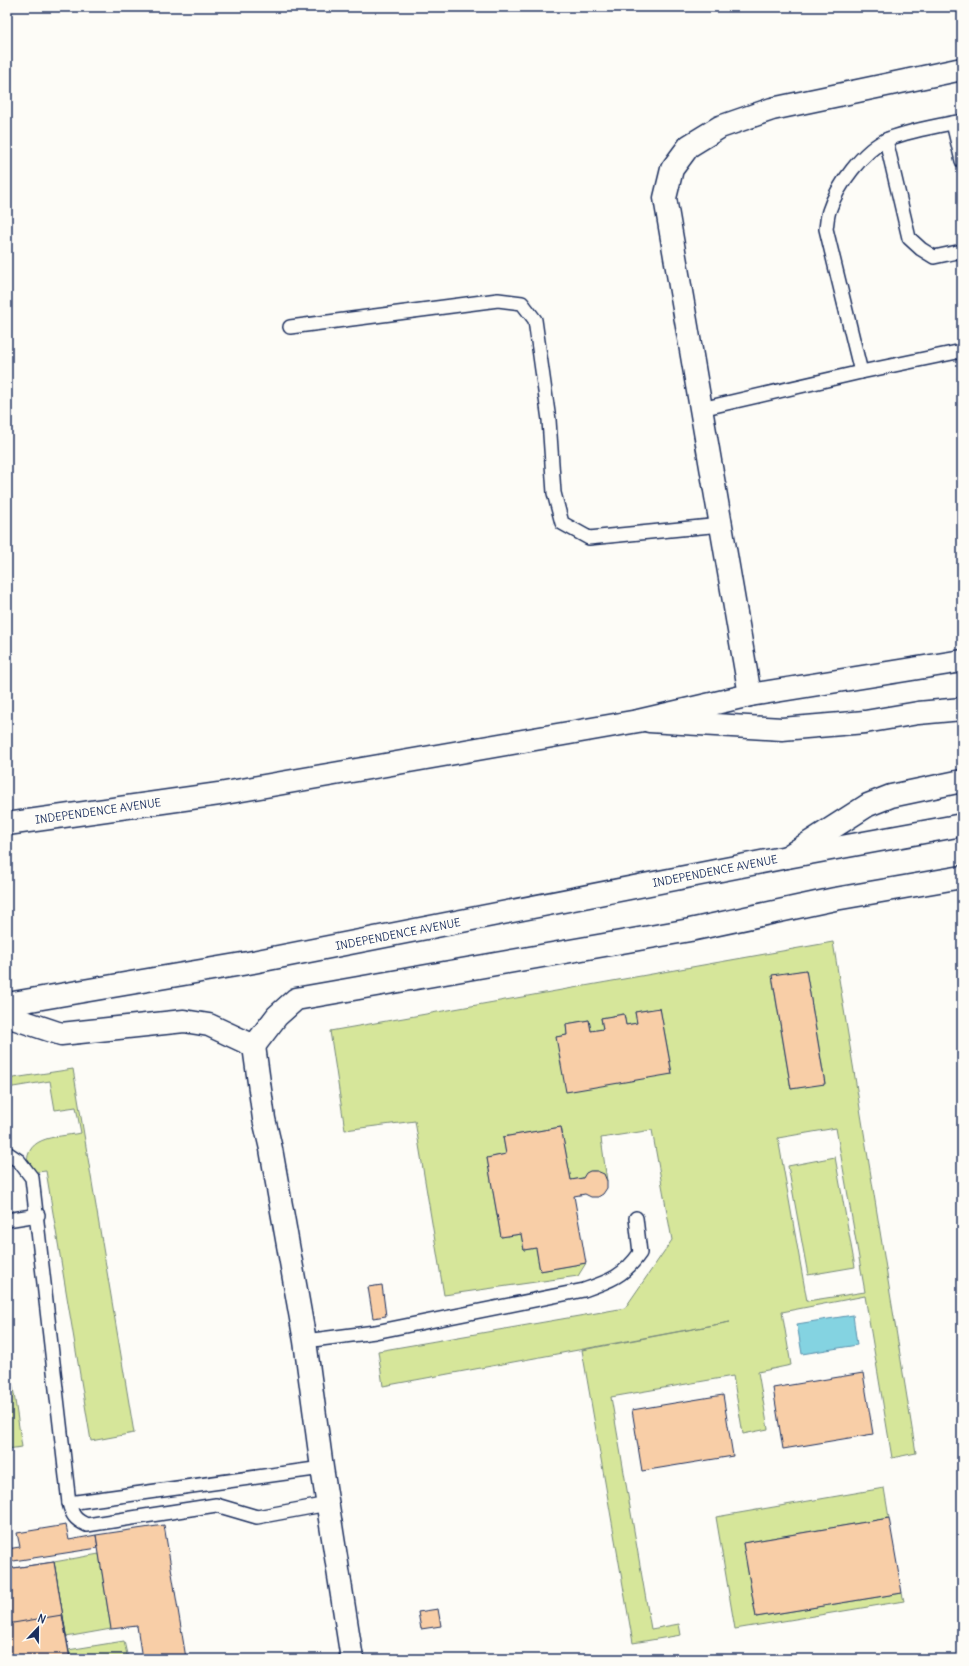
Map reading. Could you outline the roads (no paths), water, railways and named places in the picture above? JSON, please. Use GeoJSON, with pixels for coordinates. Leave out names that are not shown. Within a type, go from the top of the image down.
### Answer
{"type":"FeatureCollection","features":[{"type":"Feature","properties":{"kind":"main road"},"geometry":{"type":"LineString","coordinates":[[750,695],[665,198],[672,169],[689,146],[720,126],[772,109],[962,69]]}},
{"type":"Feature","properties":{"kind":"main road","name":"INDEPENDENCE AVENUE"},"geometry":{"type":"LineString","coordinates":[[7,824],[219,794],[638,721],[750,695],[962,661]]}},
{"type":"Feature","properties":{"kind":"main road","name":"INDEPENDENCE AVENUE"},"geometry":{"type":"LineString","coordinates":[[638,721],[782,729],[865,722],[918,713],[962,709]]}},
{"type":"Feature","properties":{"kind":"main road","name":"INDEPENDENCE AVENUE"},"geometry":{"type":"LineString","coordinates":[[787,857],[868,805],[891,796],[962,781]]}},
{"type":"Feature","properties":{"kind":"main road","name":"INDEPENDENCE AVENUE"},"geometry":{"type":"LineString","coordinates":[[7,1004],[248,963],[787,857],[962,825]]}},
{"type":"Feature","properties":{"kind":"main road"},"geometry":{"type":"LineString","coordinates":[[352,1659],[322,1468],[305,1341],[271,1149],[264,1119],[254,1046],[277,1016],[296,999],[690,930],[835,899],[962,877]]}},
{"type":"Feature","properties":{"kind":"main road"},"geometry":{"type":"LineString","coordinates":[[7,1016],[60,1034],[184,1021],[209,1025],[254,1046]]}},
{"type":"Feature","properties":{"kind":"lane"},"geometry":{"type":"LineString","coordinates":[[861,372],[826,229],[829,211],[838,192],[860,159],[886,140],[907,133],[957,122],[962,161]]}},
{"type":"Feature","properties":{"kind":"lane"},"geometry":{"type":"LineString","coordinates":[[886,140],[909,238],[921,249],[934,257],[962,251]]}},
{"type":"Feature","properties":{"kind":"lane"},"geometry":{"type":"LineString","coordinates":[[290,327],[498,300],[522,303],[535,320],[549,420],[554,493],[562,523],[589,538],[721,525]]}},
{"type":"Feature","properties":{"kind":"lane"},"geometry":{"type":"LineString","coordinates":[[701,409],[861,372],[962,351]]}},
{"type":"Feature","properties":{"kind":"lane"},"geometry":{"type":"LineString","coordinates":[[7,1153],[19,1160],[32,1178],[38,1215],[69,1503],[71,1513],[78,1521],[87,1524],[216,1505],[257,1516],[328,1504]]}},
{"type":"Feature","properties":{"kind":"lane"},"geometry":{"type":"LineString","coordinates":[[7,1220],[38,1215]]}},
{"type":"Feature","properties":{"kind":"lane"},"geometry":{"type":"LineString","coordinates":[[305,1341],[375,1332],[584,1290],[602,1284],[624,1273],[640,1253],[636,1218]]}},
{"type":"Feature","properties":{"kind":"lane"},"geometry":{"type":"LineString","coordinates":[[69,1503],[322,1468]]}},
{"type":"Feature","properties":{"kind":"water"},"geometry":{"type":"Polygon","coordinates":[[[853,1315],[857,1345],[802,1354],[797,1324],[853,1315]]]}}]}
